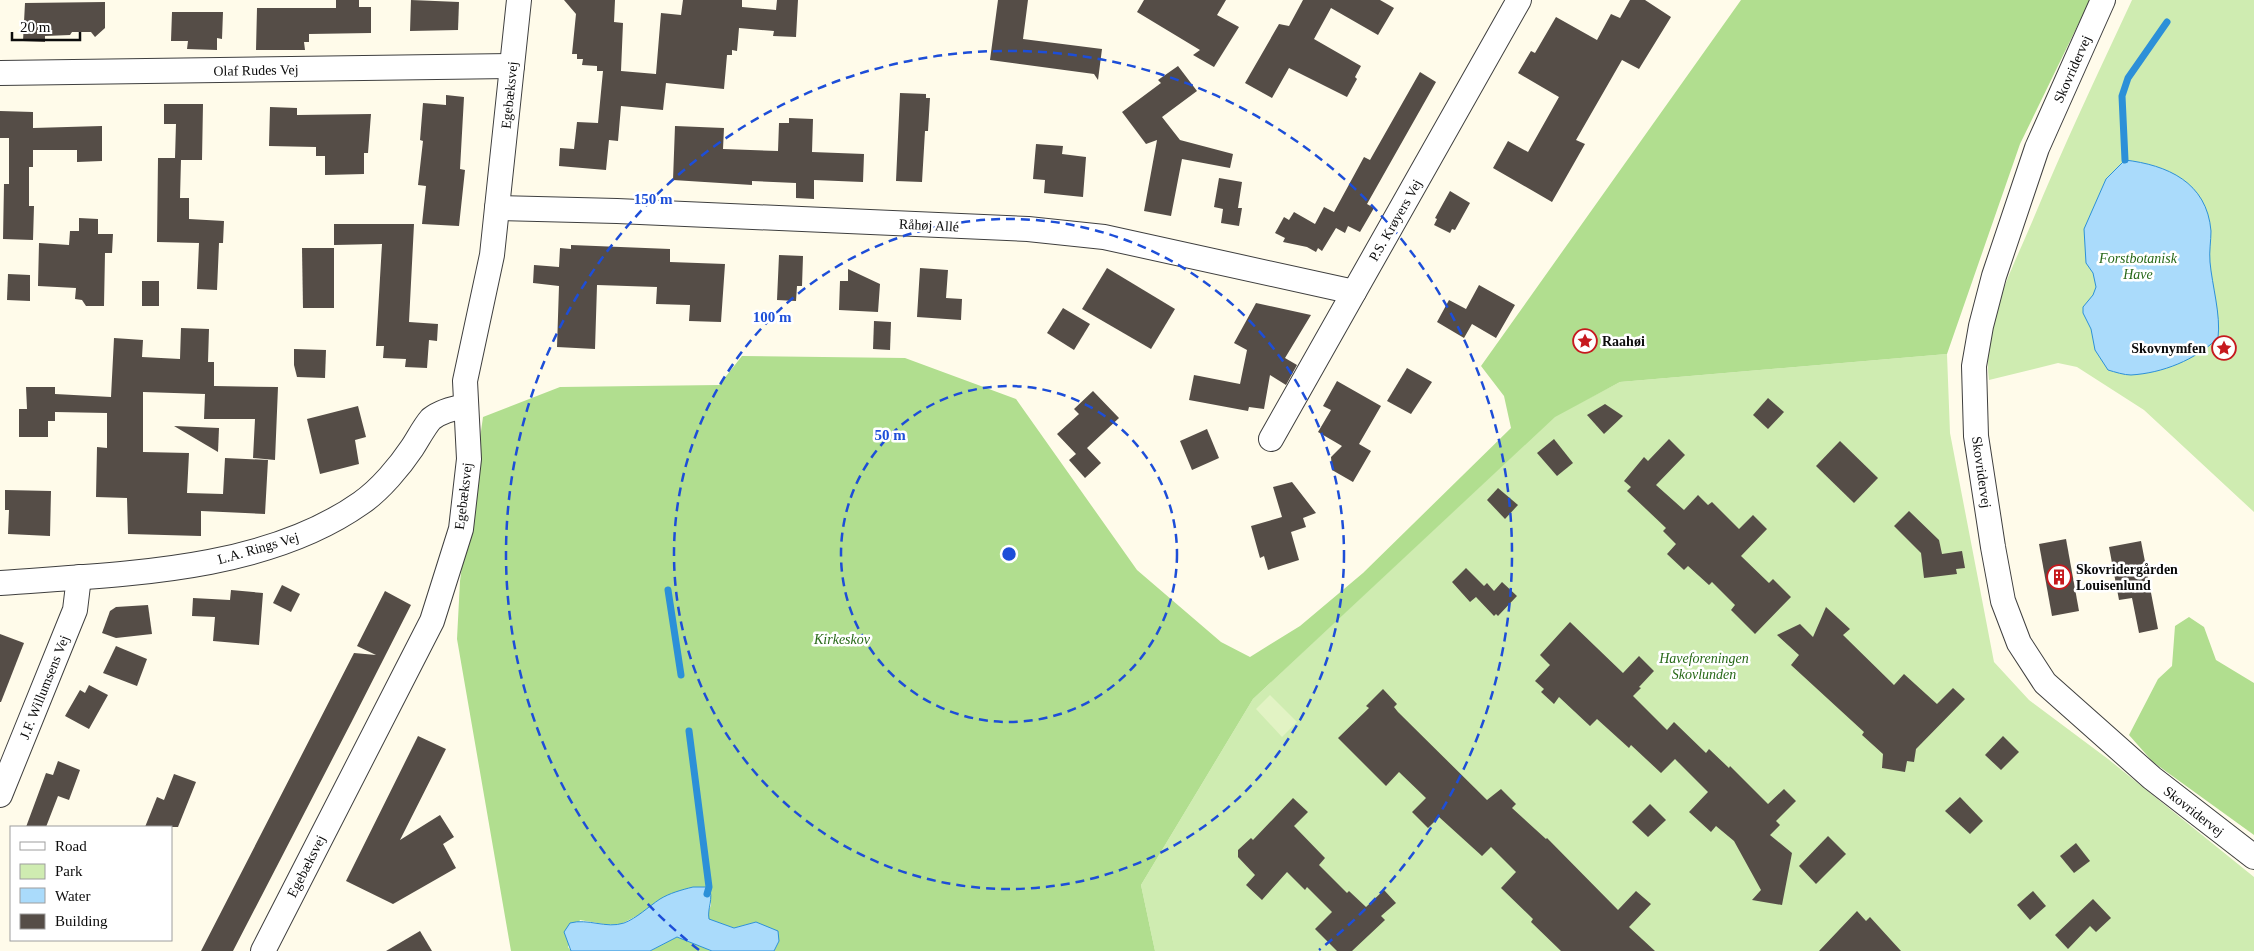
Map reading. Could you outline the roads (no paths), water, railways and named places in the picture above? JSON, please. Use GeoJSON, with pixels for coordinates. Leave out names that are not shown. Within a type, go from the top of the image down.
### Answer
{"type":"FeatureCollection","features":[{"type":"Feature","properties":{"kind":"street","name":"Egebæksvej"},"geometry":{"type":"LineString","coordinates":[[263,951],[432,621],[461,529],[468,459],[465,381],[492,255],[518,0]]}},
{"type":"Feature","properties":{"kind":"street","name":"P.S. Krøyers Vej"},"geometry":{"type":"LineString","coordinates":[[1271,439],[1519,0]]}},
{"type":"Feature","properties":{"kind":"street","name":"Skovridervej"},"geometry":{"type":"LineString","coordinates":[[2102,0],[2038,148],[1994,276],[1974,366],[1976,436],[2003,601],[2019,643],[2045,683],[2152,778],[2254,857]]}},
{"type":"Feature","properties":{"kind":"street","name":"Olaf Rudes Vej"},"geometry":{"type":"LineString","coordinates":[[0,73],[512,66]]}},
{"type":"Feature","properties":{"kind":"street","name":"Råhøj Allé"},"geometry":{"type":"LineString","coordinates":[[497,208],[616,211],[1028,229],[1104,237],[1354,292]]}},
{"type":"Feature","properties":{"kind":"street","name":"L.A. Rings Vej"},"geometry":{"type":"LineString","coordinates":[[0,584],[200,564],[257,551],[308,533],[362,503],[400,465],[431,420],[449,409],[466,406]]}},
{"type":"Feature","properties":{"kind":"street","name":"J.F. Willumsens Vej"},"geometry":{"type":"LineString","coordinates":[[0,795],[75,610],[79,577]]}},
{"type":"Feature","properties":{"kind":"water"},"geometry":{"type":"Polygon","coordinates":[[[2125,160],[2156,166],[2170,172],[2193,188],[2202,200],[2208,214],[2211,231],[2210,262],[2219,329],[2218,338],[2189,359],[2167,368],[2131,375],[2108,370],[2095,350],[2091,329],[2083,313],[2083,307],[2093,295],[2096,287],[2093,273],[2086,263],[2084,229],[2106,179],[2125,160]]]}},
{"type":"Feature","properties":{"kind":"water"},"geometry":{"type":"Polygon","coordinates":[[[693,887],[709,887],[711,896],[709,919],[734,928],[756,922],[778,931],[779,941],[774,951],[712,951],[677,937],[650,951],[571,951],[564,932],[570,923],[584,922],[617,925],[624,923],[664,897],[693,887]]]}},
{"type":"Feature","properties":{"kind":"waterway"},"geometry":{"type":"LineString","coordinates":[[2125,160],[2122,96],[2128,78],[2167,22]]}},
{"type":"Feature","properties":{"kind":"waterway"},"geometry":{"type":"LineString","coordinates":[[668,590],[681,675]]}},
{"type":"Feature","properties":{"kind":"waterway"},"geometry":{"type":"LineString","coordinates":[[689,731],[709,887],[707,894]]}},
{"type":"Feature","properties":{"kind":"place","name":"Raahøi"},"geometry":{"type":"Point","coordinates":[1585,341]}},
{"type":"Feature","properties":{"kind":"place","name":"Skovnymfen"},"geometry":{"type":"Point","coordinates":[2224,348]}},
{"type":"Feature","properties":{"kind":"place","name":"Skovridergården Louisenlund"},"geometry":{"type":"Point","coordinates":[2059,577]}},
{"type":"Feature","properties":{"kind":"park label","name":"Forstbotanisk Have"},"geometry":{"type":"Point","coordinates":[2138,266]}},
{"type":"Feature","properties":{"kind":"park label","name":"Kirkeskov"},"geometry":{"type":"Point","coordinates":[842,639]}},
{"type":"Feature","properties":{"kind":"park label","name":"Haveforeningen Skovlunden"},"geometry":{"type":"Point","coordinates":[1704,666]}}]}
